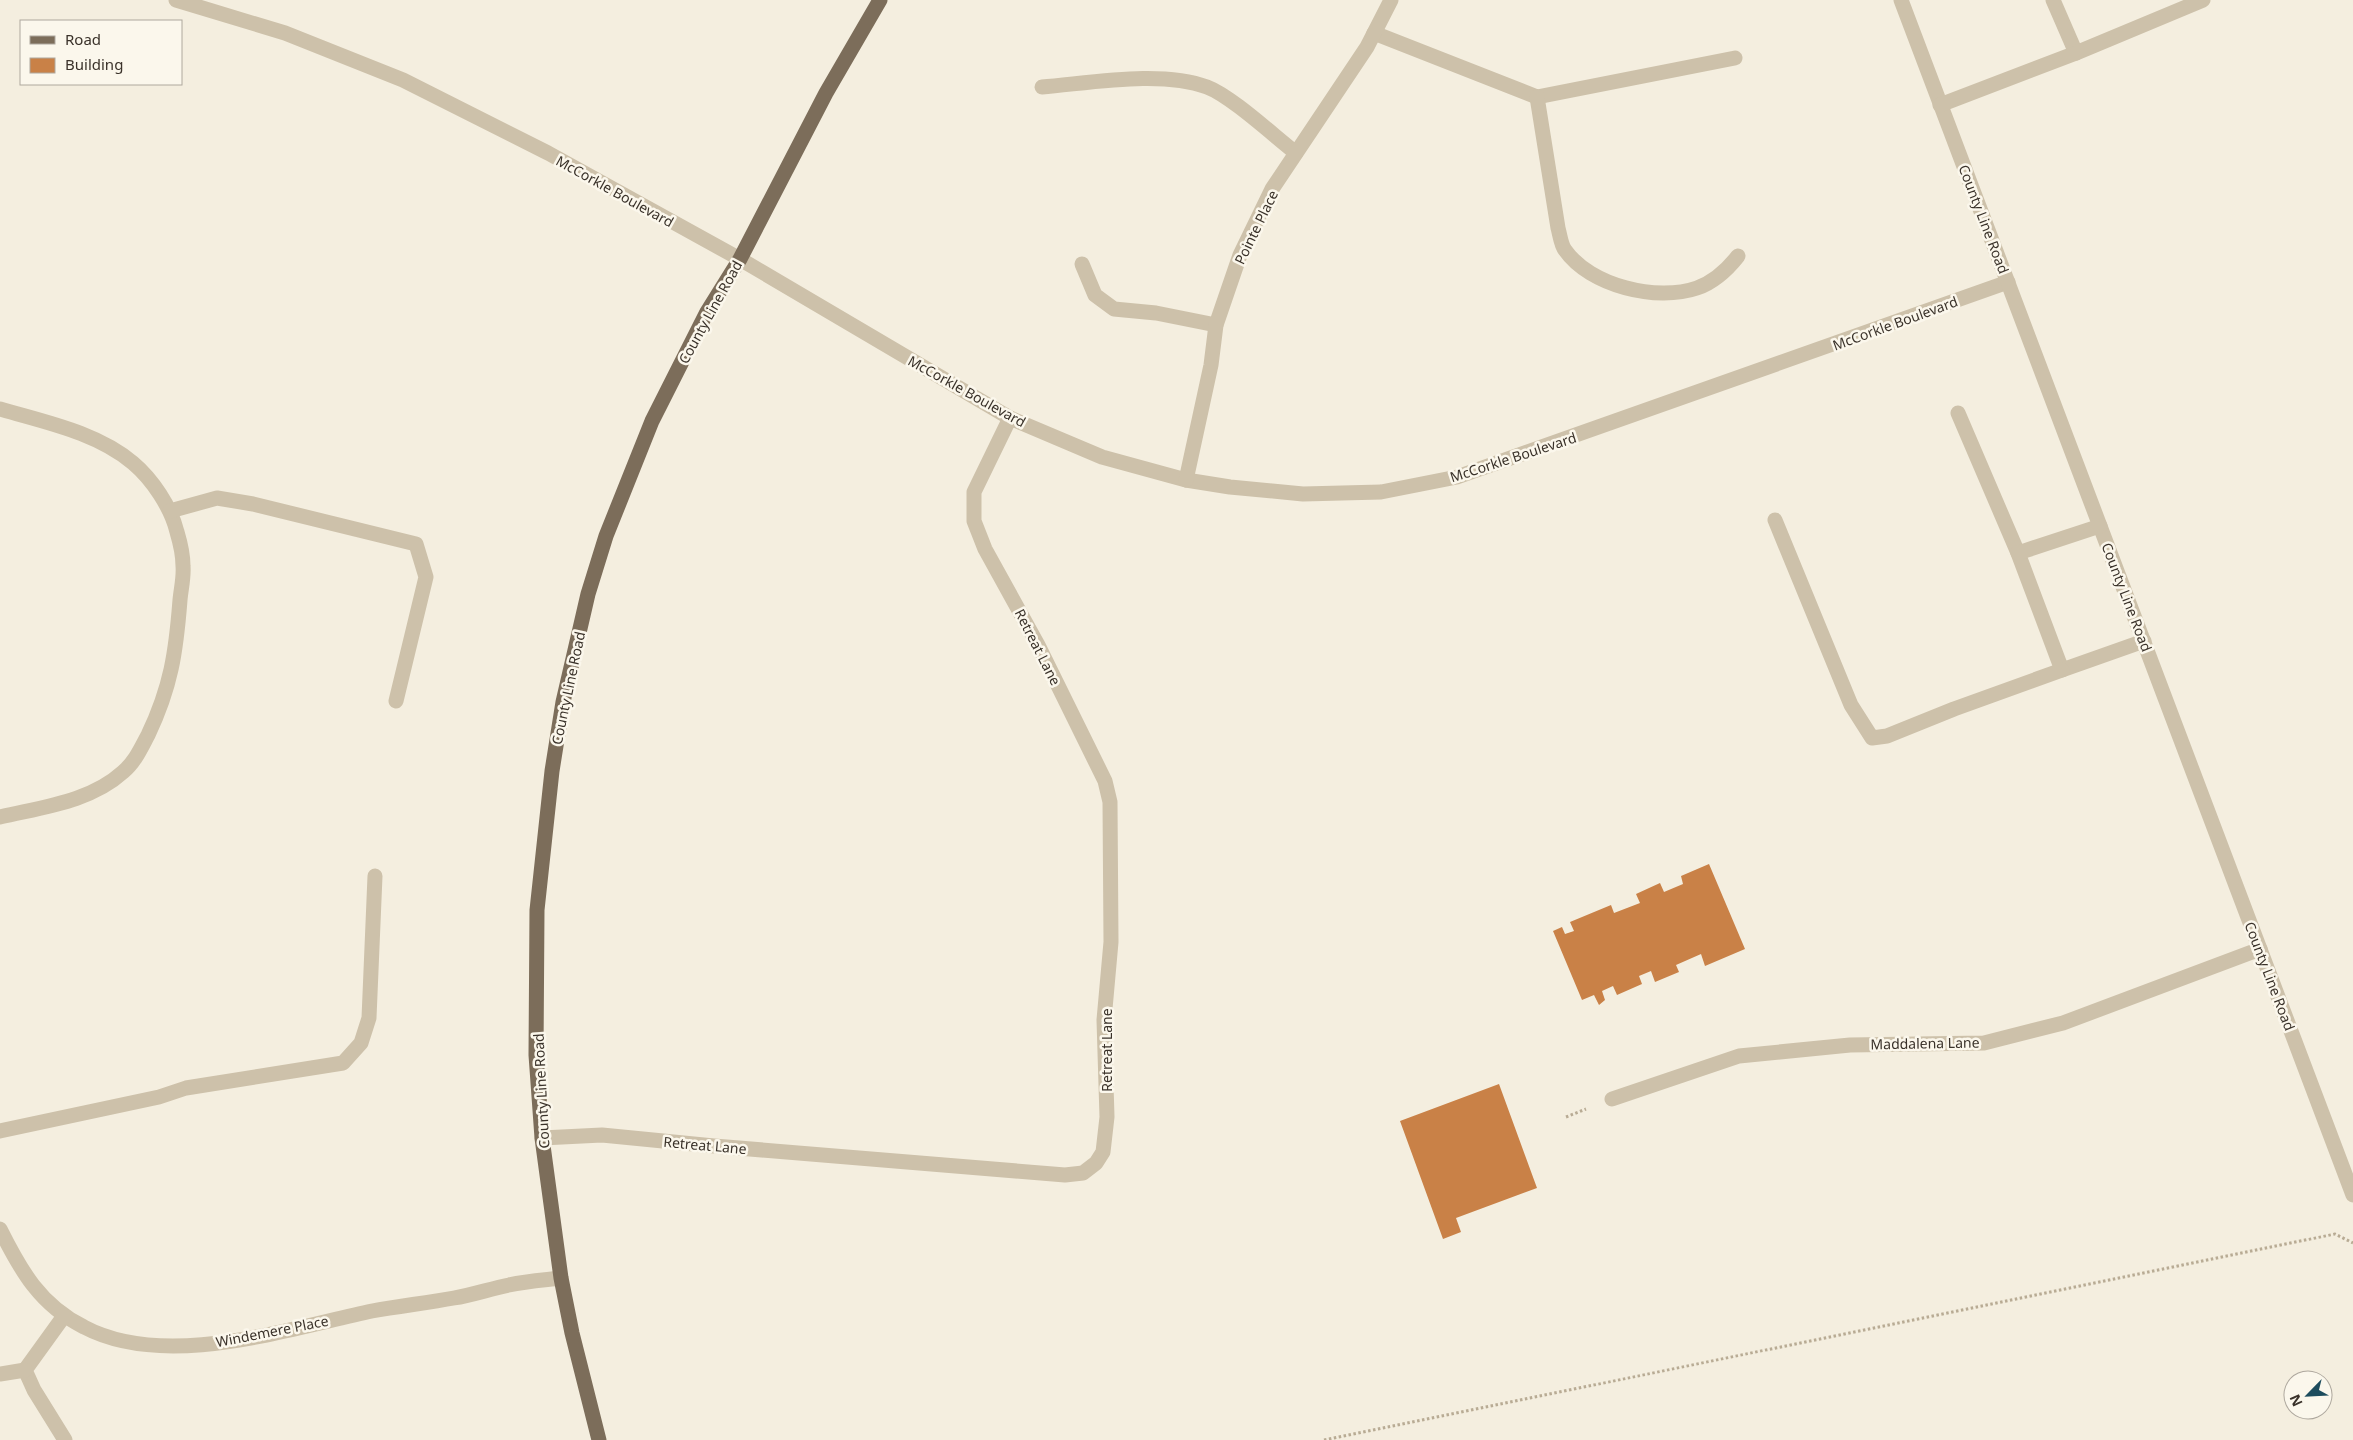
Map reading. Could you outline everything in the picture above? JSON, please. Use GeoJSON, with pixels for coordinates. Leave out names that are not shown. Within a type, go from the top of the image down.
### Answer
{"type":"FeatureCollection","features":[{"type":"Feature","properties":{"kind":"main road","name":"County Line Road"},"geometry":{"type":"LineString","coordinates":[[599,1440],[572,1333],[561,1278],[542,1138],[536,1055],[538,910],[552,771],[563,702],[588,594],[606,536],[648,430],[705,315],[740,259],[826,92],[880,0]]}},
{"type":"Feature","properties":{"kind":"street","name":"McCorkle Boulevard"},"geometry":{"type":"LineString","coordinates":[[176,0],[285,33],[403,80],[548,153],[740,259],[1010,418],[1102,457],[1186,480],[1230,487],[1303,494],[1381,492],[1457,478],[2008,282]]}},
{"type":"Feature","properties":{"kind":"street","name":"Pointe Place"},"geometry":{"type":"LineString","coordinates":[[1186,480],[1211,365],[1216,325],[1240,254],[1272,190],[1367,47],[1391,0]]}},
{"type":"Feature","properties":{"kind":"street","name":"County Line Road"},"geometry":{"type":"LineString","coordinates":[[1900,0],[2353,1195]]}},
{"type":"Feature","properties":{"kind":"street"},"geometry":{"type":"LineString","coordinates":[[2053,0],[2076,53]]}},
{"type":"Feature","properties":{"kind":"street"},"geometry":{"type":"LineString","coordinates":[[1940,105],[2076,53],[2203,0]]}},
{"type":"Feature","properties":{"kind":"street"},"geometry":{"type":"LineString","coordinates":[[1374,33],[1537,97],[1736,58]]}},
{"type":"Feature","properties":{"kind":"street"},"geometry":{"type":"LineString","coordinates":[[1042,87],[1165,78],[1207,87],[1233,104],[1296,153]]}},
{"type":"Feature","properties":{"kind":"street"},"geometry":{"type":"LineString","coordinates":[[1537,97],[1558,228],[1564,250],[1590,274],[1638,291],[1667,294],[1697,288],[1724,273],[1738,256]]}},
{"type":"Feature","properties":{"kind":"street"},"geometry":{"type":"LineString","coordinates":[[1082,264],[1095,295],[1114,308],[1156,313],[1216,325]]}},
{"type":"Feature","properties":{"kind":"street"},"geometry":{"type":"LineString","coordinates":[[0,409],[63,427],[107,446],[132,462],[146,476],[170,511],[177,531],[183,566],[178,631],[170,682],[161,707],[137,757],[125,771],[111,782],[78,798],[0,817]]}},
{"type":"Feature","properties":{"kind":"street"},"geometry":{"type":"LineString","coordinates":[[1958,413],[2018,553],[2062,670]]}},
{"type":"Feature","properties":{"kind":"street","name":"Retreat Lane"},"geometry":{"type":"LineString","coordinates":[[542,1138],[602,1135],[714,1146],[1065,1174],[1082,1173],[1096,1163],[1102,1152],[1107,1117],[1104,1020],[1111,942],[1110,802],[1100,772],[1038,645],[984,549],[974,521],[974,492],[1010,418]]}},
{"type":"Feature","properties":{"kind":"street"},"geometry":{"type":"LineString","coordinates":[[170,511],[217,498],[253,504],[416,544],[426,577],[396,701]]}},
{"type":"Feature","properties":{"kind":"street"},"geometry":{"type":"LineString","coordinates":[[1775,520],[1851,705],[1872,738],[1887,736],[1954,709],[2144,641]]}},
{"type":"Feature","properties":{"kind":"street"},"geometry":{"type":"LineString","coordinates":[[2018,553],[2100,526]]}},
{"type":"Feature","properties":{"kind":"street"},"geometry":{"type":"LineString","coordinates":[[0,1131],[158,1097],[186,1088],[343,1062],[361,1043],[369,1018],[375,876]]}},
{"type":"Feature","properties":{"kind":"street","name":"Maddalena Lane"},"geometry":{"type":"LineString","coordinates":[[1612,1099],[1739,1056],[1850,1045],[1984,1043],[2063,1023],[2260,949]]}},
{"type":"Feature","properties":{"kind":"street","name":"Windemere Place"},"geometry":{"type":"LineString","coordinates":[[0,1229],[18,1266],[46,1302],[64,1316],[85,1328],[107,1337],[152,1346],[173,1346],[245,1339],[374,1311],[455,1298],[511,1284],[561,1278]]}},
{"type":"Feature","properties":{"kind":"street"},"geometry":{"type":"LineString","coordinates":[[0,1374],[25,1370],[64,1316]]}},
{"type":"Feature","properties":{"kind":"street"},"geometry":{"type":"LineString","coordinates":[[25,1370],[34,1390],[65,1440]]}},
{"type":"Feature","properties":{"kind":"path"},"geometry":{"type":"LineString","coordinates":[[1324,1440],[2335,1234],[2353,1242]]}},
{"type":"Feature","properties":{"kind":"building"},"geometry":{"type":"Polygon","coordinates":[[[1709,864],[1745,949],[1705,966],[1701,954],[1676,965],[1679,972],[1655,982],[1651,971],[1639,976],[1642,984],[1617,995],[1613,986],[1602,991],[1605,1000],[1599,1005],[1594,995],[1582,1000],[1553,931],[1562,927],[1565,934],[1574,931],[1570,922],[1611,905],[1614,913],[1640,903],[1636,894],[1660,883],[1664,892],[1683,884],[1681,876],[1709,864]]]}},
{"type":"Feature","properties":{"kind":"building"},"geometry":{"type":"Polygon","coordinates":[[[1499,1084],[1537,1188],[1456,1218],[1461,1232],[1443,1239],[1400,1121],[1499,1084]]]}}]}
